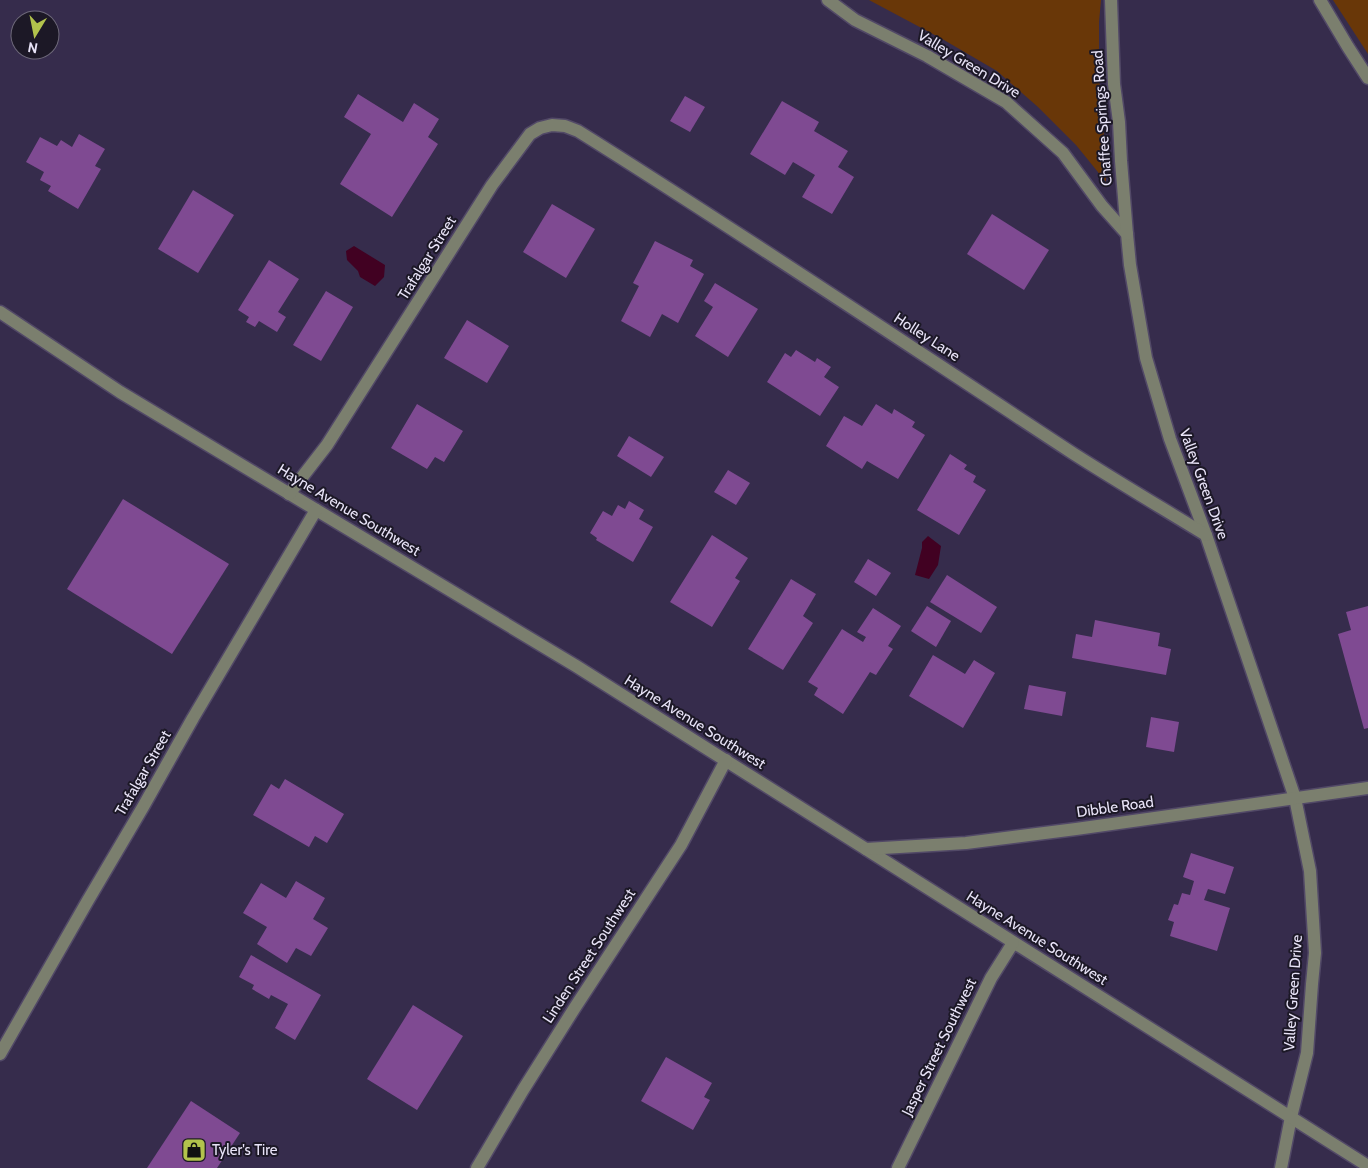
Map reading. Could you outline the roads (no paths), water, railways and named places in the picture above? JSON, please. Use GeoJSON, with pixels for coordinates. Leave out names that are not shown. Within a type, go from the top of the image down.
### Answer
{"type":"FeatureCollection","features":[{"type":"Feature","properties":{"kind":"street","name":"Valley Green Drive"},"geometry":{"type":"LineString","coordinates":[[828,0],[855,20],[926,56],[1006,102],[1063,153],[1098,200],[1127,234],[1130,265],[1146,358],[1170,439],[1206,536],[1295,798],[1310,871],[1316,954],[1307,1053],[1281,1168]]}},
{"type":"Feature","properties":{"kind":"street","name":"Chaffee Springs Road"},"geometry":{"type":"LineString","coordinates":[[1111,0],[1114,84],[1119,122],[1127,234]]}},
{"type":"Feature","properties":{"kind":"street"},"geometry":{"type":"LineString","coordinates":[[1320,0],[1368,78]]}},
{"type":"Feature","properties":{"kind":"street","name":"Trafalgar Street"},"geometry":{"type":"LineString","coordinates":[[289,494],[327,445],[492,185],[530,134],[540,128],[552,125],[565,126],[578,131],[631,164]]}},
{"type":"Feature","properties":{"kind":"street","name":"Holley Lane"},"geometry":{"type":"LineString","coordinates":[[631,164],[1076,455],[1206,536]]}},
{"type":"Feature","properties":{"kind":"street","name":"Hayne Avenue Southwest"},"geometry":{"type":"LineString","coordinates":[[0,312],[120,392],[576,666],[1368,1166]]}},
{"type":"Feature","properties":{"kind":"street","name":"Trafalgar Street"},"geometry":{"type":"LineString","coordinates":[[0,1054],[86,902],[316,510]]}},
{"type":"Feature","properties":{"kind":"street","name":"Linden Street Southwest"},"geometry":{"type":"LineString","coordinates":[[477,1168],[574,1009],[681,845],[726,760]]}},
{"type":"Feature","properties":{"kind":"street","name":"Dibble Road"},"geometry":{"type":"LineString","coordinates":[[866,849],[966,843],[1368,788]]}},
{"type":"Feature","properties":{"kind":"street","name":"Jasper Street Southwest"},"geometry":{"type":"LineString","coordinates":[[898,1168],[990,978],[1013,943]]}},
{"type":"Feature","properties":{"kind":"place","name":"Tyler's Tire"},"geometry":{"type":"Point","coordinates":[194,1150]}}]}
